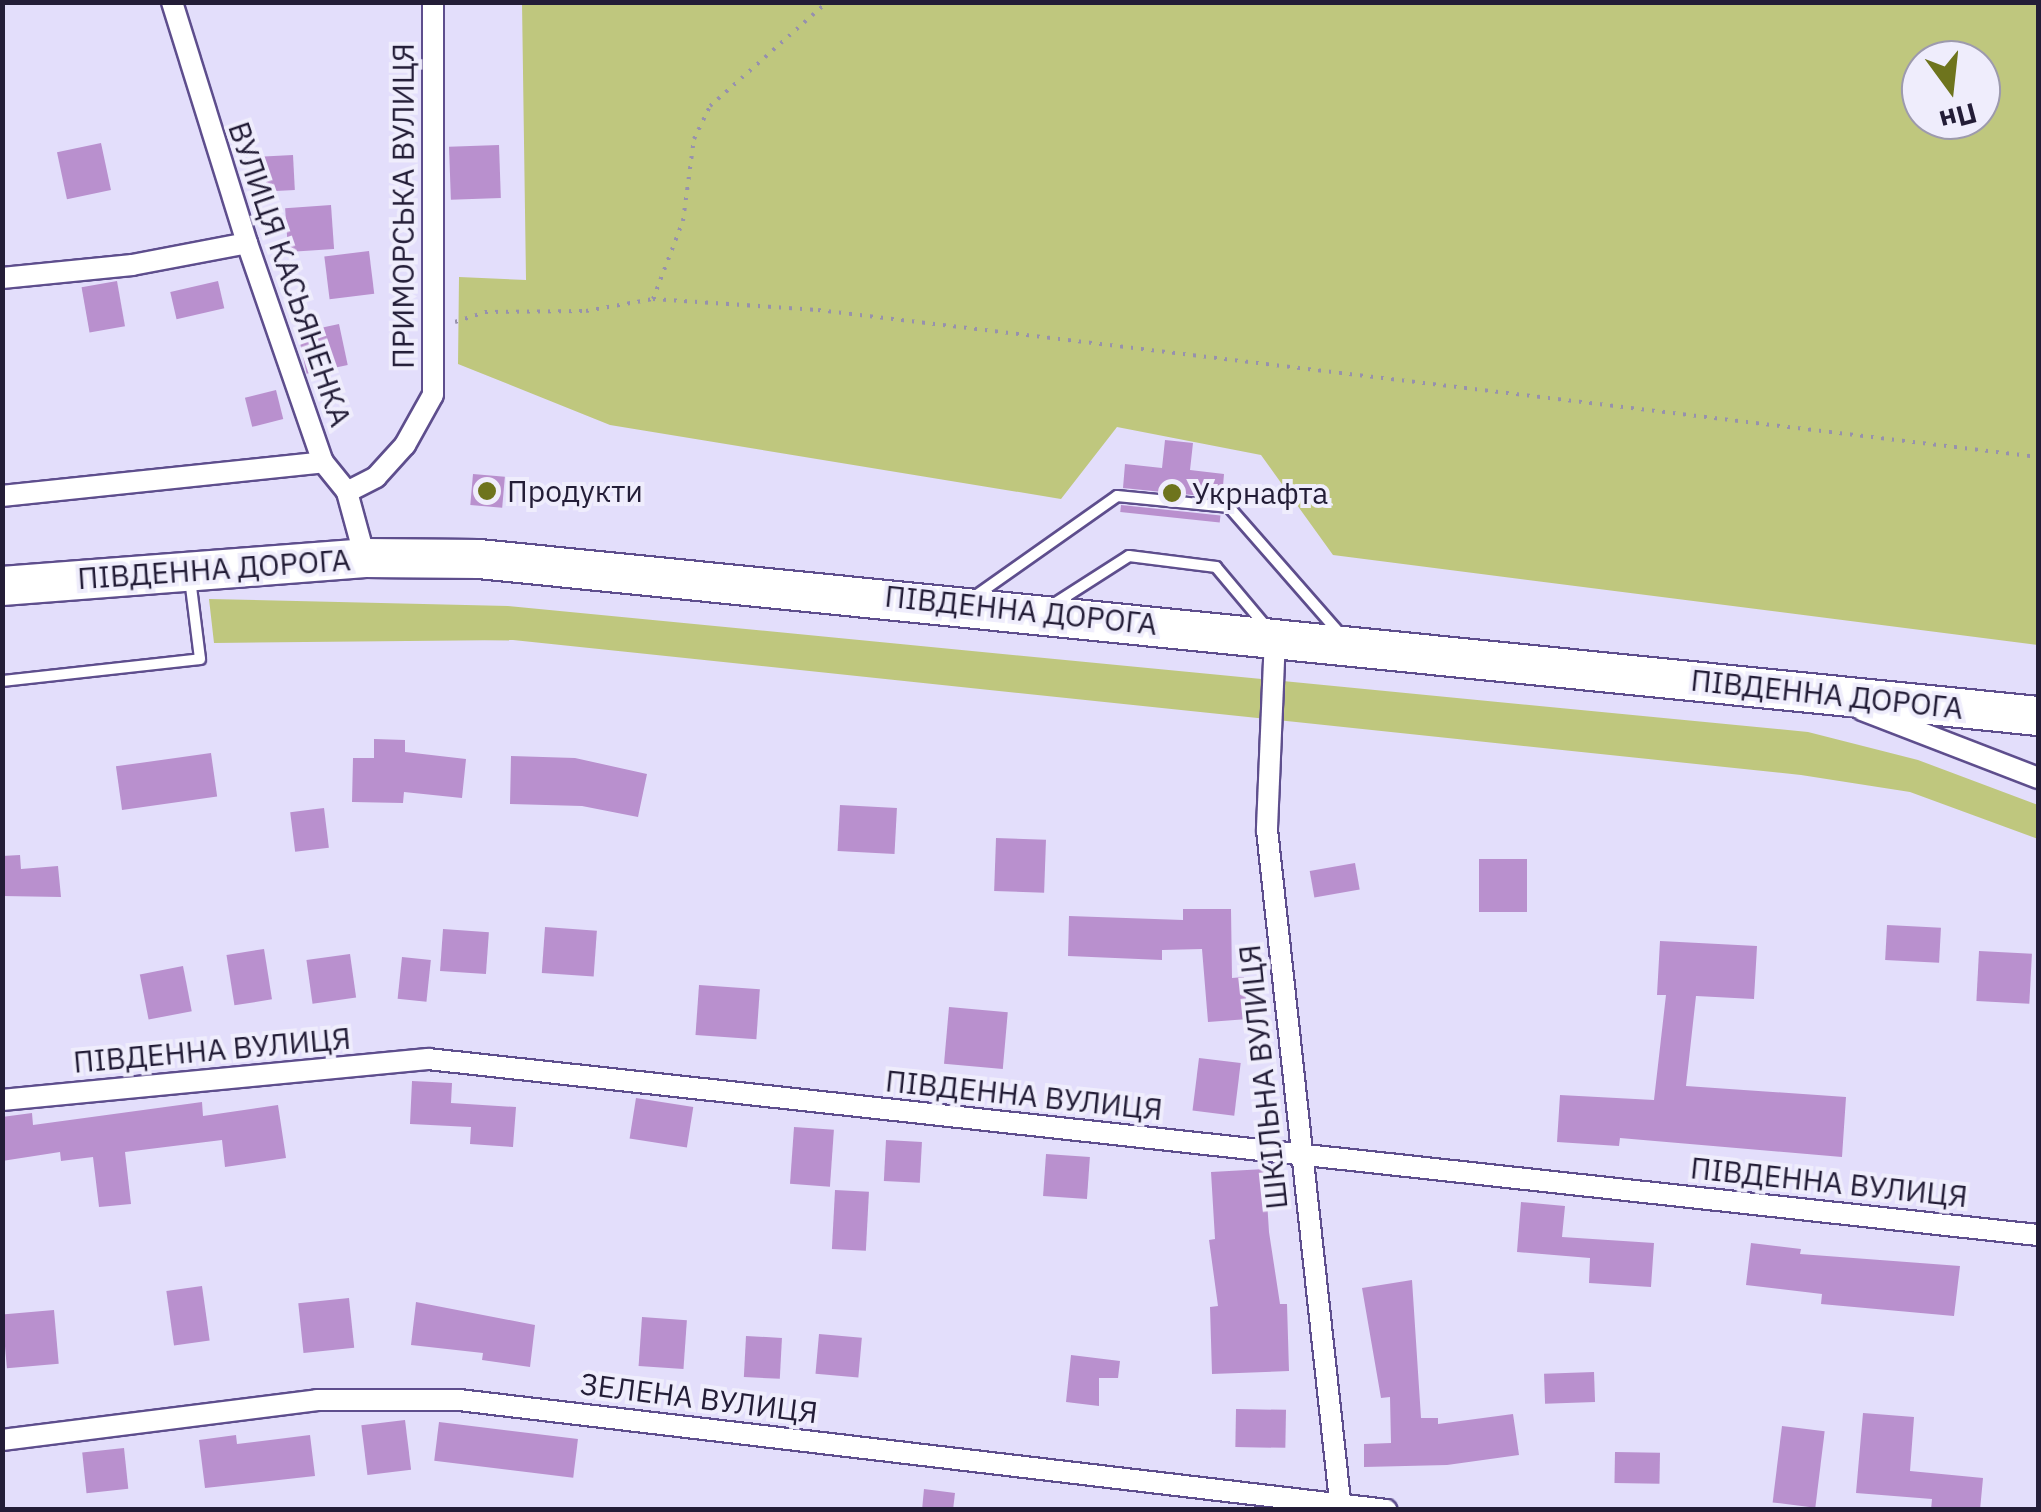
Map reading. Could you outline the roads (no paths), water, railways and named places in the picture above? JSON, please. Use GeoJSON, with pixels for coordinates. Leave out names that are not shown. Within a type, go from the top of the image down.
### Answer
{"type":"FeatureCollection","features":[{"type":"Feature","properties":{"kind":"highway","name":"ПІВДЕННА ДОРОГА"},"geometry":{"type":"LineString","coordinates":[[2,586],[189,568],[365,558],[479,559],[966,604],[2038,716]]}},
{"type":"Feature","properties":{"kind":"street","name":"ВУЛИЦЯ КАСЬЯНЕНКА"},"geometry":{"type":"LineString","coordinates":[[172,2],[247,244],[324,462],[346,492],[365,558]]}},
{"type":"Feature","properties":{"kind":"street","name":"ПРИМОРСЬКА ВУЛИЦЯ"},"geometry":{"type":"LineString","coordinates":[[346,492],[376,477],[424,417],[433,395],[433,2]]}},
{"type":"Feature","properties":{"kind":"street"},"geometry":{"type":"LineString","coordinates":[[2,278],[132,265],[247,244]]}},
{"type":"Feature","properties":{"kind":"street"},"geometry":{"type":"LineString","coordinates":[[2,496],[324,462]]}},
{"type":"Feature","properties":{"kind":"street","name":"ШКІЛЬНА ВУЛИЦЯ"},"geometry":{"type":"LineString","coordinates":[[1276,638],[1267,830],[1340,1507]]}},
{"type":"Feature","properties":{"kind":"street"},"geometry":{"type":"LineString","coordinates":[[1818,693],[2038,778]]}},
{"type":"Feature","properties":{"kind":"street","name":"ПІВДЕННА ВУЛИЦЯ"},"geometry":{"type":"LineString","coordinates":[[2,1100],[428,1059],[2038,1235]]}},
{"type":"Feature","properties":{"kind":"street","name":"ЗЕЛЕНА ВУЛИЦЯ"},"geometry":{"type":"LineString","coordinates":[[2,1440],[317,1400],[459,1400],[1388,1510]]}},
{"type":"Feature","properties":{"kind":"lane"},"geometry":{"type":"LineString","coordinates":[[966,604],[1117,496],[1229,506],[1348,643]]}},
{"type":"Feature","properties":{"kind":"lane"},"geometry":{"type":"LineString","coordinates":[[1041,612],[1128,556],[1216,567],[1276,638]]}},
{"type":"Feature","properties":{"kind":"lane"},"geometry":{"type":"LineString","coordinates":[[2,680],[200,659],[189,568]]}},
{"type":"Feature","properties":{"kind":"place","name":"Продукти"},"geometry":{"type":"Point","coordinates":[487,491]}},
{"type":"Feature","properties":{"kind":"place","name":"Укрнафта"},"geometry":{"type":"Point","coordinates":[1172,493]}}]}
